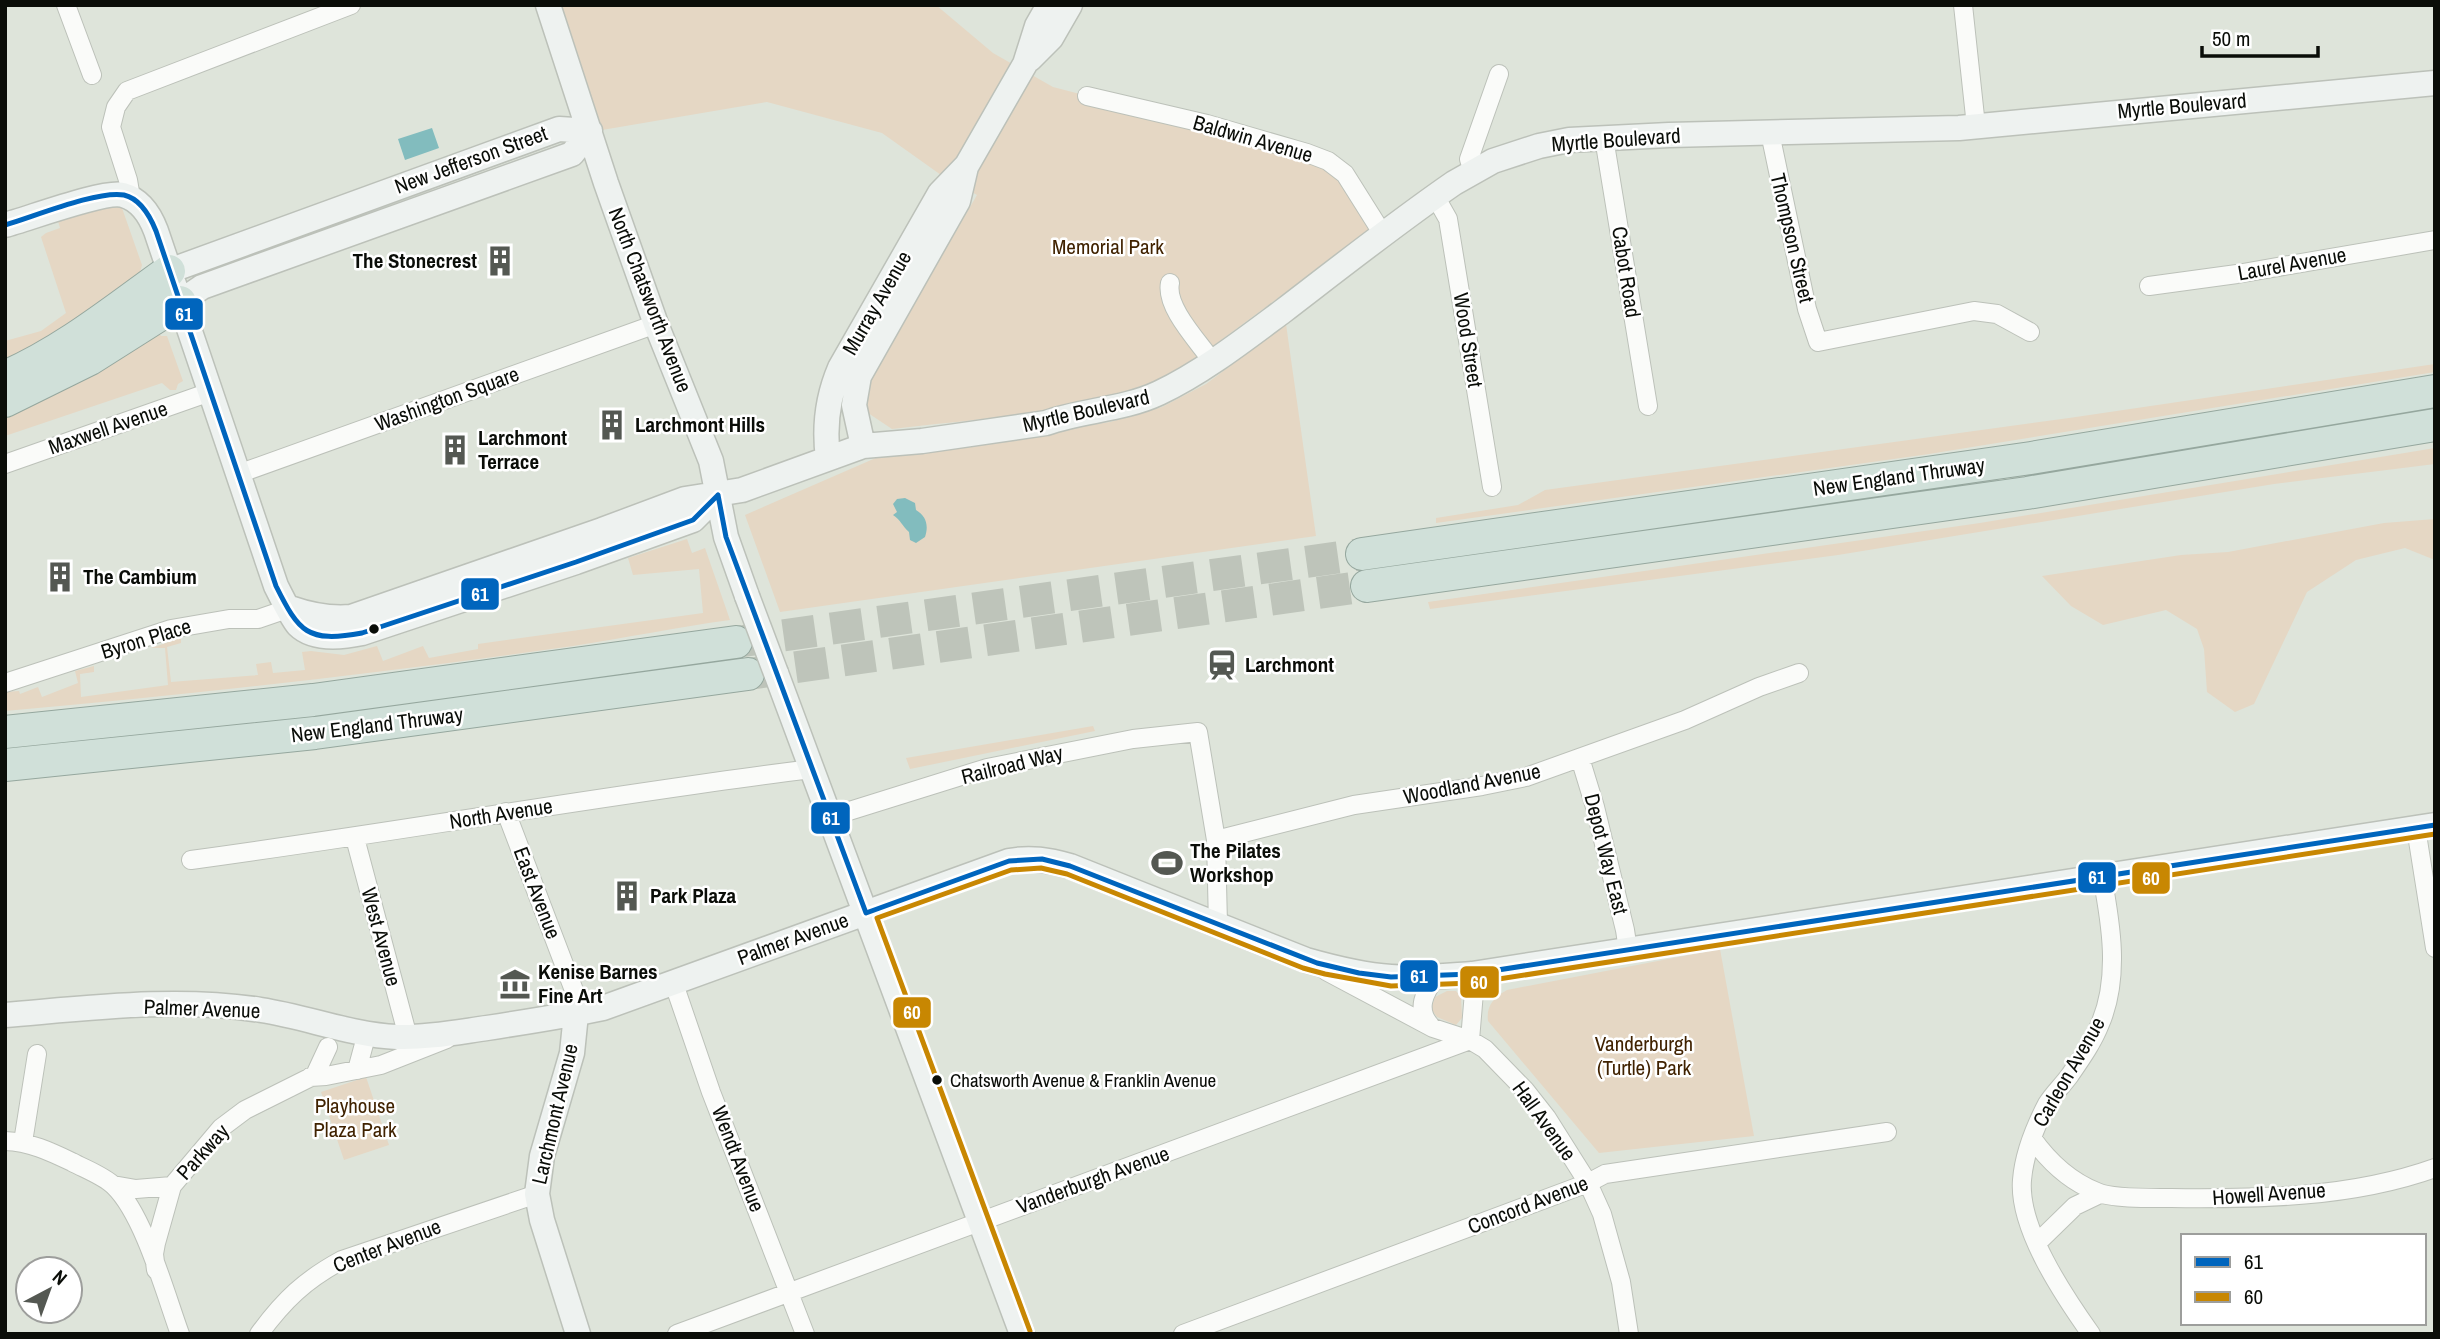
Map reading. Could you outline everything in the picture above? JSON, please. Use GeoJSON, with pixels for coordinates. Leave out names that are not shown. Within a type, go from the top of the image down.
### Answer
{"type":"FeatureCollection","features":[{"type":"Feature","properties":{"kind":"highway"},"geometry":{"type":"LineString","coordinates":[[5,377],[78,337],[169,271]]}},
{"type":"Feature","properties":{"kind":"highway"},"geometry":{"type":"LineString","coordinates":[[5,401],[82,363],[180,302]]}},
{"type":"Feature","properties":{"kind":"highway","name":"New England Thruway"},"geometry":{"type":"LineString","coordinates":[[1362,554],[2004,462],[2435,391]]}},
{"type":"Feature","properties":{"kind":"highway","name":"New England Thruway"},"geometry":{"type":"LineString","coordinates":[[1367,586],[2027,493],[2435,425]]}},
{"type":"Feature","properties":{"kind":"highway","name":"New England Thruway"},"geometry":{"type":"LineString","coordinates":[[5,732],[313,700],[736,642]]}},
{"type":"Feature","properties":{"kind":"highway","name":"New England Thruway"},"geometry":{"type":"LineString","coordinates":[[5,765],[338,730],[748,674]]}},
{"type":"Feature","properties":{"kind":"street"},"geometry":{"type":"LineString","coordinates":[[66,5],[92,75]]}},
{"type":"Feature","properties":{"kind":"street"},"geometry":{"type":"LineString","coordinates":[[131,198],[111,127],[116,107],[128,91],[351,5]]}},
{"type":"Feature","properties":{"kind":"street","name":"North Chatsworth Avenue"},"geometry":{"type":"LineString","coordinates":[[548,5],[656,324],[711,461],[726,537],[747,596],[1023,1334]]}},
{"type":"Feature","properties":{"kind":"street","name":"Murray Avenue"},"geometry":{"type":"LineString","coordinates":[[828,458],[826,436],[829,407],[840,368],[940,193],[967,165],[1025,64],[1037,26],[1049,5]]}},
{"type":"Feature","properties":{"kind":"street","name":"Murray Avenue"},"geometry":{"type":"LineString","coordinates":[[1025,64],[1051,38],[1070,5]]}},
{"type":"Feature","properties":{"kind":"street"},"geometry":{"type":"LineString","coordinates":[[1963,5],[1976,126]]}},
{"type":"Feature","properties":{"kind":"street"},"geometry":{"type":"LineString","coordinates":[[1473,172],[1469,159],[1499,74]]}},
{"type":"Feature","properties":{"kind":"street","name":"Myrtle Boulevard"},"geometry":{"type":"LineString","coordinates":[[289,608],[335,618],[365,613],[685,499],[742,490],[863,446],[922,441],[1046,423],[1062,417],[1130,404],[1172,387],[1212,361],[1435,196],[1473,172],[1493,161],[1539,146],[1604,138],[1959,128],[2435,83]]}},
{"type":"Feature","properties":{"kind":"street","name":"Baldwin Avenue"},"geometry":{"type":"LineString","coordinates":[[1087,96],[1207,124],[1307,153],[1328,162],[1345,174],[1384,236]]}},
{"type":"Feature","properties":{"kind":"street","name":"New Jefferson Street"},"geometry":{"type":"LineString","coordinates":[[169,271],[559,129],[590,131]]}},
{"type":"Feature","properties":{"kind":"street","name":"New Jefferson Street"},"geometry":{"type":"LineString","coordinates":[[180,302],[202,287],[572,154],[590,131]]}},
{"type":"Feature","properties":{"kind":"street","name":"Thompson Street"},"geometry":{"type":"LineString","coordinates":[[1770,133],[1807,309],[1818,342],[1980,311],[2004,317],[2030,332]]}},
{"type":"Feature","properties":{"kind":"street","name":"Cabot Road"},"geometry":{"type":"LineString","coordinates":[[1604,138],[1648,406]]}},
{"type":"Feature","properties":{"kind":"street","name":"Murray Avenue"},"geometry":{"type":"LineString","coordinates":[[863,446],[854,405],[859,376],[958,201],[967,165]]}},
{"type":"Feature","properties":{"kind":"street"},"geometry":{"type":"LineString","coordinates":[[5,225],[110,194],[131,198],[148,215],[276,586],[289,608]]}},
{"type":"Feature","properties":{"kind":"street","name":"Wood Street"},"geometry":{"type":"LineString","coordinates":[[1435,196],[1448,219],[1492,487]]}},
{"type":"Feature","properties":{"kind":"street","name":"Laurel Avenue"},"geometry":{"type":"LineString","coordinates":[[2148,286],[2237,274],[2435,240]]}},
{"type":"Feature","properties":{"kind":"street"},"geometry":{"type":"LineString","coordinates":[[1170,283],[1168,292],[1172,304],[1212,361]]}},
{"type":"Feature","properties":{"kind":"street","name":"Washington Square"},"geometry":{"type":"LineString","coordinates":[[238,474],[656,324]]}},
{"type":"Feature","properties":{"kind":"street","name":"Maxwell Avenue"},"geometry":{"type":"LineString","coordinates":[[5,464],[210,392]]}},
{"type":"Feature","properties":{"kind":"street","name":"Byron Place"},"geometry":{"type":"LineString","coordinates":[[5,682],[164,631],[229,619],[258,619],[289,608]]}},
{"type":"Feature","properties":{"kind":"street","name":"Woodland Avenue"},"geometry":{"type":"LineString","coordinates":[[1216,840],[1354,805],[1526,777],[1685,720],[1759,687],[1799,673]]}},
{"type":"Feature","properties":{"kind":"street","name":"Railroad Way"},"geometry":{"type":"LineString","coordinates":[[830,817],[987,768],[1133,739],[1198,732],[1216,840]]}},
{"type":"Feature","properties":{"kind":"street","name":"Depot Way East"},"geometry":{"type":"LineString","coordinates":[[1580,758],[1598,819],[1628,950]]}},
{"type":"Feature","properties":{"kind":"street","name":"North Avenue"},"geometry":{"type":"LineString","coordinates":[[191,860],[811,769]]}},
{"type":"Feature","properties":{"kind":"street","name":"East Avenue"},"geometry":{"type":"LineString","coordinates":[[506,812],[575,993],[576,1014]]}},
{"type":"Feature","properties":{"kind":"street"},"geometry":{"type":"LineString","coordinates":[[2425,827],[2435,948]]}},
{"type":"Feature","properties":{"kind":"street","name":"Palmer Avenue"},"geometry":{"type":"LineString","coordinates":[[5,1015],[179,1004],[261,1010],[367,1034],[408,1037],[576,1014],[603,1009],[674,984],[711,968],[1009,861],[1034,858],[1070,866],[1306,960],[1339,969],[1391,977],[1436,977],[1472,974],[2425,827]]}},
{"type":"Feature","properties":{"kind":"street","name":"West Avenue"},"geometry":{"type":"LineString","coordinates":[[355,838],[408,1037]]}},
{"type":"Feature","properties":{"kind":"street"},"geometry":{"type":"LineString","coordinates":[[1216,840],[1218,925]]}},
{"type":"Feature","properties":{"kind":"street","name":"Carleon Avenue"},"geometry":{"type":"LineString","coordinates":[[2091,1334],[2060,1287],[2028,1224],[2021,1182],[2032,1138],[2048,1103],[2070,1075],[2094,1036],[2108,1002],[2112,959],[2102,876]]}},
{"type":"Feature","properties":{"kind":"street","name":"Hall Avenue"},"geometry":{"type":"LineString","coordinates":[[1306,960],[1433,1028],[1469,1040],[1485,1049],[1525,1090],[1547,1118],[1588,1183],[1602,1214],[1616,1262],[1629,1334]]}},
{"type":"Feature","properties":{"kind":"street"},"geometry":{"type":"LineString","coordinates":[[1469,1040],[1474,992],[1472,974]]}},
{"type":"Feature","properties":{"kind":"street"},"geometry":{"type":"LineString","coordinates":[[1433,1028],[1423,1017],[1421,1006],[1427,988],[1436,977]]}},
{"type":"Feature","properties":{"kind":"street","name":"Wendt Avenue"},"geometry":{"type":"LineString","coordinates":[[674,984],[711,1092],[805,1334]]}},
{"type":"Feature","properties":{"kind":"street","name":"Larchmont Avenue"},"geometry":{"type":"LineString","coordinates":[[576,1014],[572,1053],[542,1156],[537,1194],[542,1220],[578,1334]]}},
{"type":"Feature","properties":{"kind":"street"},"geometry":{"type":"LineString","coordinates":[[321,1023],[331,1058],[353,1070],[367,1034]]}},
{"type":"Feature","properties":{"kind":"street","name":"Parkway"},"geometry":{"type":"LineString","coordinates":[[156,1270],[156,1243],[172,1186],[221,1128],[271,1095],[310,1077],[334,1075],[399,1059],[469,1030]]}},
{"type":"Feature","properties":{"kind":"street","name":"Vanderburgh Avenue"},"geometry":{"type":"LineString","coordinates":[[677,1334],[1469,1040]]}},
{"type":"Feature","properties":{"kind":"street"},"geometry":{"type":"LineString","coordinates":[[310,1077],[315,1075],[328,1047]]}},
{"type":"Feature","properties":{"kind":"street"},"geometry":{"type":"LineString","coordinates":[[37,1054],[14,1141],[45,1148],[113,1185],[136,1189],[172,1186]]}},
{"type":"Feature","properties":{"kind":"street","name":"Concord Avenue"},"geometry":{"type":"LineString","coordinates":[[1183,1334],[1588,1183],[1605,1174],[1887,1132]]}},
{"type":"Feature","properties":{"kind":"street","name":"Howell Avenue"},"geometry":{"type":"LineString","coordinates":[[2032,1138],[2048,1159],[2063,1172],[2100,1194],[2153,1198],[2274,1197],[2354,1188],[2402,1179],[2435,1168]]}},
{"type":"Feature","properties":{"kind":"street"},"geometry":{"type":"LineString","coordinates":[[113,1185],[129,1205],[142,1229],[180,1334]]}},
{"type":"Feature","properties":{"kind":"street","name":"Center Avenue"},"geometry":{"type":"LineString","coordinates":[[259,1334],[295,1290],[314,1275],[342,1260],[537,1194]]}},
{"type":"Feature","properties":{"kind":"street"},"geometry":{"type":"LineString","coordinates":[[2037,1243],[2075,1206],[2100,1194]]}},
{"type":"Feature","properties":{"kind":"green space","name":"Memorial Park"},"geometry":{"type":"Polygon","coordinates":[[[557,5],[936,5],[993,53],[1053,87],[1307,153],[1328,161],[1378,224],[1186,366],[1153,382],[1117,394],[1043,411],[892,429],[868,413],[866,399],[869,382],[977,195],[941,175],[882,133],[767,102],[602,130],[557,5]]]}},
{"type":"Feature","properties":{"kind":"green space"},"geometry":{"type":"Polygon","coordinates":[[[110,204],[122,208],[142,265],[140,272],[81,321],[5,363],[5,341],[41,331],[66,313],[41,237],[60,228],[58,221],[110,204]]]}},
{"type":"Feature","properties":{"kind":"green space"},"geometry":{"type":"Polygon","coordinates":[[[1286,324],[1316,536],[780,612],[745,515],[878,457],[1110,422],[1162,407],[1206,384],[1286,324]]]}},
{"type":"Feature","properties":{"kind":"green space"},"geometry":{"type":"Polygon","coordinates":[[[157,331],[161,336],[167,336],[183,381],[178,384],[176,390],[170,390],[162,383],[5,436],[5,413],[157,331]]]}},
{"type":"Feature","properties":{"kind":"green space"},"geometry":{"type":"Polygon","coordinates":[[[2435,364],[2435,372],[1929,454],[1436,523],[1436,518],[1518,505],[1545,490],[2069,418],[2435,364]]]}},
{"type":"Feature","properties":{"kind":"green space"},"geometry":{"type":"Polygon","coordinates":[[[2435,448],[2435,464],[2274,484],[1838,555],[1430,609],[1428,602],[1980,523],[2435,448]]]}},
{"type":"Feature","properties":{"kind":"green space"},"geometry":{"type":"Polygon","coordinates":[[[2435,519],[2435,560],[2405,548],[2356,560],[2307,592],[2254,704],[2235,712],[2207,692],[2204,649],[2197,629],[2166,610],[2103,625],[2071,606],[2042,576],[2181,555],[2228,552],[2384,523],[2435,519]]]}},
{"type":"Feature","properties":{"kind":"green space"},"geometry":{"type":"Polygon","coordinates":[[[687,539],[692,553],[705,548],[730,620],[573,646],[431,665],[5,711],[5,692],[19,691],[20,694],[38,687],[42,697],[78,683],[75,671],[94,666],[94,672],[80,674],[81,697],[168,685],[165,648],[151,648],[181,638],[181,643],[167,647],[171,682],[258,675],[256,664],[271,662],[273,673],[305,670],[302,652],[344,655],[377,646],[383,661],[423,646],[429,658],[478,649],[478,644],[703,613],[699,569],[633,575],[628,558],[687,539]]]}},
{"type":"Feature","properties":{"kind":"green space"},"geometry":{"type":"Polygon","coordinates":[[[1093,726],[1095,731],[910,769],[906,758],[1093,726]]]}},
{"type":"Feature","properties":{"kind":"green space","name":"Vanderburgh (Turtle) Park"},"geometry":{"type":"Polygon","coordinates":[[[1720,949],[1754,1136],[1599,1153],[1488,1021],[1492,1002],[1507,990],[1720,949]]]}},
{"type":"Feature","properties":{"kind":"green space"},"geometry":{"type":"Polygon","coordinates":[[[1447,991],[1456,991],[1461,997],[1462,1018],[1456,1025],[1437,1017],[1431,1009],[1435,997],[1447,991]]]}},
{"type":"Feature","properties":{"kind":"green space","name":"Playhouse Plaza Park"},"geometry":{"type":"Polygon","coordinates":[[[366,1077],[389,1145],[344,1160],[321,1092],[366,1077]]]}},
{"type":"Feature","properties":{"kind":"water"},"geometry":{"type":"Polygon","coordinates":[[[432,128],[439,148],[405,160],[398,139],[432,128]]]}},
{"type":"Feature","properties":{"kind":"water"},"geometry":{"type":"Polygon","coordinates":[[[905,498],[915,503],[916,510],[926,521],[925,537],[916,543],[910,540],[909,532],[893,515],[897,512],[893,504],[897,499],[905,498]]]}},
{"type":"Feature","properties":{"kind":"tunnel"},"geometry":{"type":"LineString","coordinates":[[736,642],[1362,554]]}},
{"type":"Feature","properties":{"kind":"tunnel"},"geometry":{"type":"LineString","coordinates":[[748,674],[1367,586]]}},
{"type":"Feature","properties":{"kind":"transit line","name":"61"},"geometry":{"type":"LineString","coordinates":[[5,225],[98,196],[124,195],[135,200],[144,209],[156,231],[276,586],[299,624],[317,635],[343,636],[362,633],[576,562],[693,520],[718,495]]}},
{"type":"Feature","properties":{"kind":"transit line","name":"61"},"geometry":{"type":"LineString","coordinates":[[718,495],[726,537],[866,913],[1009,861],[1042,859],[1070,866],[1317,963],[1391,977],[1472,974],[2435,825]]}},
{"type":"Feature","properties":{"kind":"transit line","name":"60"},"geometry":{"type":"LineString","coordinates":[[1030,1331],[877,918],[1011,870],[1041,868],[1067,874],[1303,968],[1391,986],[1473,983],[2435,834]]}},
{"type":"Feature","properties":{"kind":"place","name":"The Stonecrest"},"geometry":{"type":"Point","coordinates":[500,261]}},
{"type":"Feature","properties":{"kind":"place","name":"Larchmont Hills"},"geometry":{"type":"Point","coordinates":[612,425]}},
{"type":"Feature","properties":{"kind":"place","name":"Larchmont Terrace"},"geometry":{"type":"Point","coordinates":[455,450]}},
{"type":"Feature","properties":{"kind":"place","name":"The Cambium"},"geometry":{"type":"Point","coordinates":[60,577]}},
{"type":"Feature","properties":{"kind":"place","name":"Larchmont"},"geometry":{"type":"Point","coordinates":[1222,665]}},
{"type":"Feature","properties":{"kind":"place","name":"The Pilates Workshop"},"geometry":{"type":"Point","coordinates":[1167,863]}},
{"type":"Feature","properties":{"kind":"place","name":"Park Plaza"},"geometry":{"type":"Point","coordinates":[627,896]}},
{"type":"Feature","properties":{"kind":"place","name":"Kenise Barnes Fine Art"},"geometry":{"type":"Point","coordinates":[515,984]}},
{"type":"Feature","properties":{"kind":"place","name":"Chatsworth Avenue & Franklin Avenue"},"geometry":{"type":"Point","coordinates":[937,1080]}}]}
